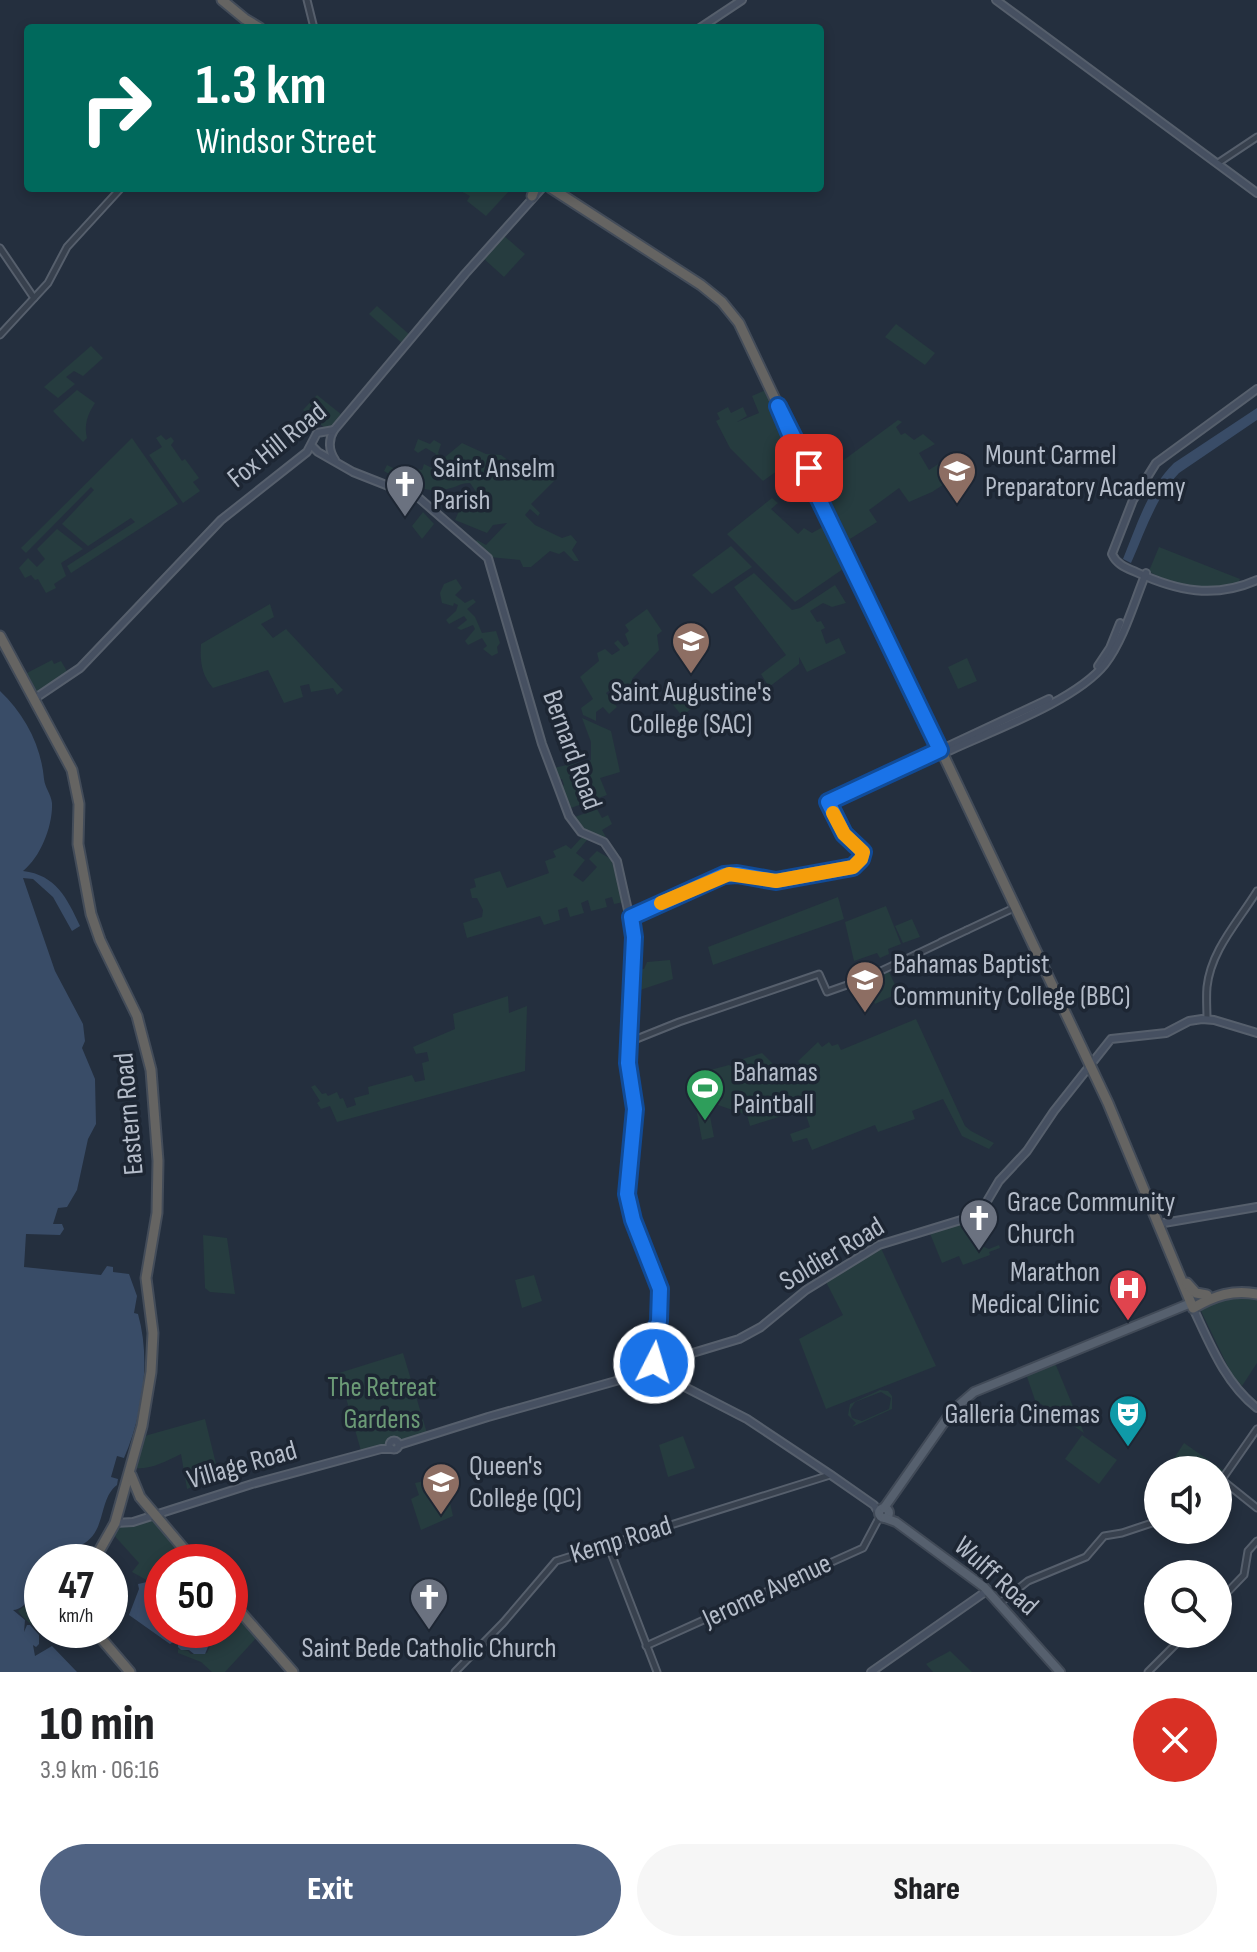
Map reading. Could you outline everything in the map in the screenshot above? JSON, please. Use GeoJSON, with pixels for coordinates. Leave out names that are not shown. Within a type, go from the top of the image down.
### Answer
{"type":"FeatureCollection","features":[{"type":"Feature","properties":{"kind":"highway"},"geometry":{"type":"LineString","coordinates":[[222,0],[255,24]]}},
{"type":"Feature","properties":{"kind":"highway"},"geometry":{"type":"LineString","coordinates":[[543,192],[578,206],[691,277],[722,302],[739,323],[1109,1108],[1194,1304]]}},
{"type":"Feature","properties":{"kind":"highway","name":"Eastern Road"},"geometry":{"type":"LineString","coordinates":[[0,636],[72,770],[79,804],[78,844],[91,914],[97,935],[137,1016],[151,1070],[158,1161],[157,1213],[146,1278],[153,1354],[142,1426],[130,1472],[115,1523],[103,1544]]}},
{"type":"Feature","properties":{"kind":"highway"},"geometry":{"type":"LineString","coordinates":[[1159,1224],[1194,1304]]}},
{"type":"Feature","properties":{"kind":"highway"},"geometry":{"type":"LineString","coordinates":[[1187,1283],[1196,1293],[1207,1295]]}},
{"type":"Feature","properties":{"kind":"highway"},"geometry":{"type":"LineString","coordinates":[[1194,1304],[1207,1295],[1231,1288],[1257,1292]]}},
{"type":"Feature","properties":{"kind":"highway"},"geometry":{"type":"LineString","coordinates":[[1194,1304],[1232,1292],[1257,1292]]}},
{"type":"Feature","properties":{"kind":"highway"},"geometry":{"type":"LineString","coordinates":[[130,1472],[140,1497],[180,1544]]}},
{"type":"Feature","properties":{"kind":"highway"},"geometry":{"type":"LineString","coordinates":[[125,1491],[140,1497]]}},
{"type":"Feature","properties":{"kind":"highway"},"geometry":{"type":"LineString","coordinates":[[248,1621],[293,1672]]}},
{"type":"Feature","properties":{"kind":"highway"},"geometry":{"type":"LineString","coordinates":[[109,1648],[130,1672]]}},
{"type":"Feature","properties":{"kind":"main road"},"geometry":{"type":"LineString","coordinates":[[706,24],[742,0]]}},
{"type":"Feature","properties":{"kind":"main road"},"geometry":{"type":"LineString","coordinates":[[996,0],[1257,193]]}},
{"type":"Feature","properties":{"kind":"main road","name":"Fox Hill Road"},"geometry":{"type":"LineString","coordinates":[[34,699],[84,664],[221,520],[311,449],[317,433],[330,432],[539,192]]}},
{"type":"Feature","properties":{"kind":"main road"},"geometry":{"type":"LineString","coordinates":[[1257,389],[1167,453],[1150,470],[1133,500],[1112,551],[1113,558],[1119,563],[1172,587],[1221,591],[1257,580]]}},
{"type":"Feature","properties":{"kind":"main road"},"geometry":{"type":"LineString","coordinates":[[311,449],[331,457],[330,432]]}},
{"type":"Feature","properties":{"kind":"main road","name":"Bernard Road"},"geometry":{"type":"LineString","coordinates":[[331,457],[337,464],[373,481],[419,498],[488,558],[542,744],[569,816],[581,832],[600,839],[617,861],[634,937],[628,1063],[635,1109],[627,1194],[633,1220],[660,1289],[659,1321],[650,1347],[657,1364]]}},
{"type":"Feature","properties":{"kind":"main road"},"geometry":{"type":"LineString","coordinates":[[941,752],[1069,694],[1090,679],[1112,653],[1144,574]]}},
{"type":"Feature","properties":{"kind":"main road"},"geometry":{"type":"LineString","coordinates":[[1207,1019],[1257,1033]]}},
{"type":"Feature","properties":{"kind":"main road","name":"Soldier Road"},"geometry":{"type":"LineString","coordinates":[[657,1364],[750,1333],[806,1290],[879,1245],[976,1215],[1108,1045],[1123,1037],[1166,1033],[1189,1021],[1207,1019]]}},
{"type":"Feature","properties":{"kind":"main road"},"geometry":{"type":"LineString","coordinates":[[1159,1224],[1257,1207]]}},
{"type":"Feature","properties":{"kind":"main road"},"geometry":{"type":"LineString","coordinates":[[882,1513],[949,1414],[970,1395],[995,1382],[1194,1304],[1228,1371],[1257,1406]]}},
{"type":"Feature","properties":{"kind":"main road","name":"Wulff Road"},"geometry":{"type":"LineString","coordinates":[[657,1364],[687,1388],[747,1419],[831,1475],[988,1590],[1060,1672]]}},
{"type":"Feature","properties":{"kind":"main road","name":"Village Road"},"geometry":{"type":"LineString","coordinates":[[115,1523],[133,1522],[252,1484],[620,1378],[657,1364]]}},
{"type":"Feature","properties":{"kind":"main road"},"geometry":{"type":"LineString","coordinates":[[871,1672],[988,1590]]}},
{"type":"Feature","properties":{"kind":"street"},"geometry":{"type":"LineString","coordinates":[[307,0],[312,24]]}},
{"type":"Feature","properties":{"kind":"street"},"geometry":{"type":"LineString","coordinates":[[1218,163],[1257,137]]}},
{"type":"Feature","properties":{"kind":"street"},"geometry":{"type":"LineString","coordinates":[[0,335],[52,278],[62,253],[117,192]]}},
{"type":"Feature","properties":{"kind":"street"},"geometry":{"type":"LineString","coordinates":[[0,248],[34,298]]}},
{"type":"Feature","properties":{"kind":"street"},"geometry":{"type":"LineString","coordinates":[[631,917],[724,875],[737,874],[767,881],[851,868],[863,854],[844,834],[829,804],[941,752]]}},
{"type":"Feature","properties":{"kind":"street"},"geometry":{"type":"LineString","coordinates":[[1207,1019],[1207,988],[1214,961],[1225,937],[1257,891]]}},
{"type":"Feature","properties":{"kind":"street"},"geometry":{"type":"LineString","coordinates":[[629,1042],[819,974],[827,992],[864,979],[1014,908]]}},
{"type":"Feature","properties":{"kind":"street"},"geometry":{"type":"LineString","coordinates":[[1232,1465],[1257,1429]]}},
{"type":"Feature","properties":{"kind":"street","name":"Kemp Road"},"geometry":{"type":"LineString","coordinates":[[455,1672],[494,1632],[553,1562],[831,1475]]}},
{"type":"Feature","properties":{"kind":"street"},"geometry":{"type":"LineString","coordinates":[[1232,1491],[1257,1508]]}},
{"type":"Feature","properties":{"kind":"street","name":"Jerome Avenue"},"geometry":{"type":"LineString","coordinates":[[646,1646],[858,1550],[866,1545],[882,1513]]}},
{"type":"Feature","properties":{"kind":"street"},"geometry":{"type":"LineString","coordinates":[[1000,1603],[1028,1581],[1086,1557],[1104,1536],[1144,1526]]}},
{"type":"Feature","properties":{"kind":"street"},"geometry":{"type":"LineString","coordinates":[[1232,1587],[1244,1575],[1248,1551],[1257,1541]]}},
{"type":"Feature","properties":{"kind":"street"},"geometry":{"type":"LineString","coordinates":[[608,1545],[657,1672]]}},
{"type":"Feature","properties":{"kind":"street"},"geometry":{"type":"LineString","coordinates":[[1148,1672],[1172,1648]]}},
{"type":"Feature","properties":{"kind":"green space"},"geometry":{"type":"Polygon","coordinates":[[[462,192],[508,192],[486,216],[467,201],[470,196],[462,192]]]}},
{"type":"Feature","properties":{"kind":"green space"},"geometry":{"type":"Polygon","coordinates":[[[503,235],[525,254],[504,277],[483,258],[503,235]]]}},
{"type":"Feature","properties":{"kind":"green space"},"geometry":{"type":"Polygon","coordinates":[[[377,306],[411,336],[403,344],[369,314],[377,306]]]}},
{"type":"Feature","properties":{"kind":"green space"},"geometry":{"type":"Polygon","coordinates":[[[896,324],[935,353],[925,365],[885,337],[896,324]]]}},
{"type":"Feature","properties":{"kind":"green space"},"geometry":{"type":"Polygon","coordinates":[[[91,346],[103,358],[83,376],[74,371],[66,377],[75,384],[58,398],[44,387],[91,346]]]}},
{"type":"Feature","properties":{"kind":"green space"},"geometry":{"type":"Polygon","coordinates":[[[77,390],[95,403],[88,416],[87,438],[83,442],[53,411],[77,390]]]}},
{"type":"Feature","properties":{"kind":"green space"},"geometry":{"type":"Polygon","coordinates":[[[766,390],[795,458],[763,481],[730,448],[716,421],[720,419],[717,413],[728,407],[731,413],[743,407],[747,416],[737,422],[759,413],[752,396],[766,390]]]}},
{"type":"Feature","properties":{"kind":"green space"},"geometry":{"type":"Polygon","coordinates":[[[317,395],[342,415],[331,428],[325,428],[303,410],[317,395]]]}},
{"type":"Feature","properties":{"kind":"green space"},"geometry":{"type":"Polygon","coordinates":[[[898,420],[902,422],[896,427],[901,435],[905,433],[914,440],[923,434],[935,444],[919,453],[929,470],[943,461],[960,474],[909,502],[899,488],[869,510],[877,522],[845,542],[818,479],[898,420]]]}},
{"type":"Feature","properties":{"kind":"green space"},"geometry":{"type":"Polygon","coordinates":[[[161,435],[166,440],[171,437],[174,441],[171,445],[199,478],[193,482],[200,491],[183,503],[149,455],[162,447],[156,438],[161,435]]]}},
{"type":"Feature","properties":{"kind":"green space"},"geometry":{"type":"Polygon","coordinates":[[[132,438],[178,504],[71,573],[67,566],[135,522],[131,518],[88,546],[62,524],[94,490],[91,487],[26,553],[21,548],[132,438]]]}},
{"type":"Feature","properties":{"kind":"green space"},"geometry":{"type":"Polygon","coordinates":[[[418,439],[430,444],[434,440],[441,444],[438,453],[444,458],[462,443],[486,454],[501,455],[509,461],[531,467],[539,460],[558,477],[531,504],[540,513],[538,516],[530,509],[525,515],[535,525],[562,538],[571,535],[577,542],[572,550],[579,561],[574,561],[564,551],[559,554],[550,551],[531,567],[523,567],[520,560],[490,557],[475,544],[477,540],[486,545],[507,523],[493,525],[487,533],[455,520],[466,495],[479,496],[470,483],[442,490],[424,489],[384,471],[387,465],[413,478],[406,469],[409,467],[422,470],[424,464],[434,469],[431,462],[436,454],[426,448],[418,453],[414,450],[418,439]]]}},
{"type":"Feature","properties":{"kind":"green space"},"geometry":{"type":"Polygon","coordinates":[[[772,498],[778,503],[771,509],[798,534],[804,528],[812,533],[828,524],[846,567],[795,602],[727,534],[772,498]]]}},
{"type":"Feature","properties":{"kind":"green space"},"geometry":{"type":"Polygon","coordinates":[[[423,512],[434,524],[422,539],[412,526],[423,512]]]}},
{"type":"Feature","properties":{"kind":"green space"},"geometry":{"type":"Polygon","coordinates":[[[57,529],[83,549],[61,563],[66,576],[54,584],[56,588],[46,593],[38,579],[31,575],[25,578],[19,568],[28,558],[37,567],[45,559],[37,549],[57,529]]]}},
{"type":"Feature","properties":{"kind":"green space"},"geometry":{"type":"Polygon","coordinates":[[[731,546],[752,567],[712,594],[692,575],[731,546]]]}},
{"type":"Feature","properties":{"kind":"green space"},"geometry":{"type":"Polygon","coordinates":[[[1159,547],[1240,579],[1238,584],[1192,587],[1159,578],[1149,571],[1159,547]]]}},
{"type":"Feature","properties":{"kind":"green space"},"geometry":{"type":"Polygon","coordinates":[[[754,573],[792,610],[835,585],[846,603],[832,607],[823,603],[810,611],[825,628],[821,630],[826,644],[839,638],[846,653],[807,672],[799,657],[799,664],[769,687],[761,674],[786,655],[734,587],[754,573]]]}},
{"type":"Feature","properties":{"kind":"green space"},"geometry":{"type":"Polygon","coordinates":[[[456,579],[462,588],[455,595],[465,603],[473,599],[476,602],[467,609],[475,617],[482,633],[496,631],[500,643],[498,653],[492,656],[483,649],[487,646],[482,638],[468,645],[465,641],[475,629],[473,625],[461,630],[457,628],[467,620],[464,616],[449,624],[446,620],[458,605],[442,603],[440,593],[444,584],[456,579]]]}},
{"type":"Feature","properties":{"kind":"green space"},"geometry":{"type":"Polygon","coordinates":[[[270,604],[274,617],[261,624],[273,638],[286,629],[343,690],[337,695],[333,688],[311,692],[309,684],[300,686],[303,697],[284,703],[268,670],[213,688],[209,683],[202,667],[201,644],[270,604]]]}},
{"type":"Feature","properties":{"kind":"green space"},"geometry":{"type":"Polygon","coordinates":[[[647,609],[662,631],[657,635],[659,650],[621,694],[615,686],[606,693],[617,707],[609,714],[603,707],[596,712],[596,721],[583,715],[581,708],[593,699],[580,677],[599,661],[597,653],[605,649],[612,655],[620,650],[614,643],[618,640],[624,647],[629,644],[625,634],[629,631],[625,625],[647,609]]]}},
{"type":"Feature","properties":{"kind":"green space"},"geometry":{"type":"Polygon","coordinates":[[[967,658],[977,681],[958,689],[948,667],[967,658]]]}},
{"type":"Feature","properties":{"kind":"green space"},"geometry":{"type":"Polygon","coordinates":[[[52,660],[54,664],[61,661],[68,673],[36,694],[25,674],[52,660]]]}},
{"type":"Feature","properties":{"kind":"green space"},"geometry":{"type":"Polygon","coordinates":[[[681,693],[692,708],[682,716],[670,701],[681,693]]]}},
{"type":"Feature","properties":{"kind":"green space"},"geometry":{"type":"Polygon","coordinates":[[[582,718],[611,731],[620,772],[600,778],[607,795],[568,809],[564,790],[560,787],[564,785],[562,779],[557,780],[553,768],[591,760],[591,742],[582,718]]]}},
{"type":"Feature","properties":{"kind":"green space"},"geometry":{"type":"Polygon","coordinates":[[[597,809],[602,818],[608,815],[612,824],[602,830],[606,837],[603,839],[579,829],[572,818],[597,809]]]}},
{"type":"Feature","properties":{"kind":"green space"},"geometry":{"type":"Polygon","coordinates":[[[583,836],[587,840],[576,853],[585,860],[573,875],[583,882],[597,867],[589,859],[597,851],[611,859],[624,902],[614,904],[612,897],[605,899],[607,907],[591,911],[588,900],[581,903],[584,913],[570,917],[567,907],[558,910],[560,920],[544,925],[540,916],[467,938],[463,923],[482,917],[483,910],[477,898],[472,898],[470,889],[476,887],[474,879],[500,871],[507,888],[549,873],[545,861],[556,857],[553,851],[566,845],[571,849],[583,836]]]}},
{"type":"Feature","properties":{"kind":"green space"},"geometry":{"type":"Polygon","coordinates":[[[838,897],[844,919],[713,965],[708,947],[838,897]]]}},
{"type":"Feature","properties":{"kind":"green space"},"geometry":{"type":"Polygon","coordinates":[[[886,906],[901,944],[888,949],[889,954],[880,958],[877,953],[854,961],[845,922],[886,906]]]}},
{"type":"Feature","properties":{"kind":"green space"},"geometry":{"type":"Polygon","coordinates":[[[912,919],[920,937],[903,943],[895,926],[912,919]]]}},
{"type":"Feature","properties":{"kind":"green space"},"geometry":{"type":"Polygon","coordinates":[[[670,960],[673,979],[634,992],[636,969],[644,969],[647,962],[670,960]]]}},
{"type":"Feature","properties":{"kind":"green space"},"geometry":{"type":"Polygon","coordinates":[[[888,970],[899,993],[875,1004],[869,991],[863,993],[859,985],[888,970]]]}},
{"type":"Feature","properties":{"kind":"green space"},"geometry":{"type":"Polygon","coordinates":[[[508,996],[509,1013],[527,1006],[525,1071],[337,1122],[330,1106],[321,1109],[317,1103],[320,1101],[311,1087],[315,1085],[328,1096],[337,1092],[347,1108],[356,1105],[354,1098],[369,1094],[368,1087],[412,1075],[415,1082],[425,1080],[422,1063],[429,1061],[427,1052],[416,1054],[413,1047],[455,1029],[453,1014],[508,996]]]}},
{"type":"Feature","properties":{"kind":"green space"},"geometry":{"type":"Polygon","coordinates":[[[916,1019],[965,1126],[994,1143],[989,1149],[962,1136],[943,1099],[912,1111],[915,1119],[878,1132],[875,1125],[812,1150],[807,1138],[793,1142],[790,1134],[810,1127],[804,1109],[750,1126],[747,1115],[718,1105],[708,1106],[714,1137],[702,1140],[696,1108],[700,1107],[695,1074],[729,1065],[738,1070],[743,1059],[762,1053],[787,1078],[801,1066],[798,1061],[818,1042],[822,1047],[829,1042],[832,1046],[838,1044],[841,1050],[916,1019]]]}},
{"type":"Feature","properties":{"kind":"green space"},"geometry":{"type":"Polygon","coordinates":[[[970,1220],[984,1247],[989,1249],[999,1245],[1000,1248],[963,1265],[959,1256],[942,1263],[929,1231],[970,1220]]]}},
{"type":"Feature","properties":{"kind":"green space"},"geometry":{"type":"Polygon","coordinates":[[[203,1235],[227,1238],[235,1294],[210,1292],[205,1288],[203,1235]]]}},
{"type":"Feature","properties":{"kind":"green space"},"geometry":{"type":"Polygon","coordinates":[[[880,1246],[936,1366],[826,1409],[799,1339],[843,1315],[825,1280],[880,1246]]]}},
{"type":"Feature","properties":{"kind":"green space"},"geometry":{"type":"Polygon","coordinates":[[[534,1275],[542,1301],[522,1308],[515,1280],[534,1275]]]}},
{"type":"Feature","properties":{"kind":"green space"},"geometry":{"type":"Polygon","coordinates":[[[1233,1294],[1257,1295],[1257,1363],[1242,1386],[1231,1373],[1201,1311],[1233,1294]]]}},
{"type":"Feature","properties":{"kind":"green space","name":"The Retreat Gardens"},"geometry":{"type":"Polygon","coordinates":[[[403,1353],[427,1433],[361,1451],[339,1373],[403,1353]]]}},
{"type":"Feature","properties":{"kind":"green space"},"geometry":{"type":"Polygon","coordinates":[[[1055,1363],[1084,1433],[1035,1400],[1026,1374],[1055,1363]]]}},
{"type":"Feature","properties":{"kind":"green space"},"geometry":{"type":"Polygon","coordinates":[[[880,1390],[888,1391],[892,1396],[892,1409],[852,1427],[856,1423],[848,1415],[850,1404],[880,1390]],[[881,1392],[855,1402],[850,1410],[852,1418],[862,1421],[889,1409],[891,1398],[881,1392]]]}},
{"type":"Feature","properties":{"kind":"green space"},"geometry":{"type":"Polygon","coordinates":[[[205,1419],[217,1468],[190,1480],[192,1487],[187,1489],[181,1454],[152,1467],[133,1468],[141,1437],[205,1419]]]}},
{"type":"Feature","properties":{"kind":"green space"},"geometry":{"type":"Polygon","coordinates":[[[1082,1435],[1117,1460],[1099,1484],[1065,1459],[1082,1435]]]}},
{"type":"Feature","properties":{"kind":"green space"},"geometry":{"type":"Polygon","coordinates":[[[683,1436],[695,1468],[668,1477],[659,1445],[683,1436]]]}},
{"type":"Feature","properties":{"kind":"green space"},"geometry":{"type":"Polygon","coordinates":[[[1184,1443],[1203,1456],[1176,1456],[1184,1443]]]}},
{"type":"Feature","properties":{"kind":"green space"},"geometry":{"type":"Polygon","coordinates":[[[433,1479],[436,1489],[447,1490],[453,1516],[421,1530],[411,1499],[419,1495],[415,1483],[433,1479]]]}},
{"type":"Feature","properties":{"kind":"green space"},"geometry":{"type":"Polygon","coordinates":[[[153,1518],[176,1544],[144,1544],[144,1579],[132,1572],[139,1563],[128,1551],[128,1544],[122,1544],[112,1533],[117,1526],[138,1525],[153,1518]]]}},
{"type":"Feature","properties":{"kind":"green space"},"geometry":{"type":"Polygon","coordinates":[[[248,1623],[259,1635],[248,1647],[248,1623]]]}},
{"type":"Feature","properties":{"kind":"green space"},"geometry":{"type":"Polygon","coordinates":[[[209,1648],[247,1648],[225,1672],[212,1672],[201,1662],[178,1653],[178,1649],[191,1654],[207,1653],[209,1648]]]}},
{"type":"Feature","properties":{"kind":"green space"},"geometry":{"type":"Polygon","coordinates":[[[950,1651],[972,1672],[933,1672],[926,1664],[950,1651]]]}},
{"type":"Feature","properties":{"kind":"water"},"geometry":{"type":"Polygon","coordinates":[[[1257,408],[1257,420],[1179,473],[1157,504],[1131,563],[1123,559],[1144,508],[1165,473],[1174,463],[1257,408]]]}},
{"type":"Feature","properties":{"kind":"water"},"geometry":{"type":"Polygon","coordinates":[[[0,691],[30,731],[51,800],[52,812],[45,840],[23,871],[44,877],[52,883],[65,897],[80,926],[72,931],[53,897],[33,879],[23,878],[55,971],[83,1024],[85,1041],[82,1048],[95,1079],[96,1124],[88,1139],[77,1190],[67,1207],[58,1208],[53,1224],[62,1224],[64,1229],[60,1235],[26,1234],[24,1267],[101,1275],[107,1266],[113,1267],[113,1272],[129,1274],[137,1296],[134,1313],[138,1314],[142,1332],[144,1368],[140,1405],[131,1441],[124,1458],[117,1456],[111,1477],[118,1479],[117,1485],[107,1499],[95,1533],[83,1544],[24,1544],[24,1605],[13,1610],[24,1619],[24,1648],[34,1648],[35,1656],[54,1648],[77,1672],[0,1672],[0,691]]]}},
{"type":"Feature","properties":{"kind":"water"},"geometry":{"type":"Polygon","coordinates":[[[144,1583],[144,1626],[129,1615],[138,1584],[144,1583]]]}},
{"type":"Feature","properties":{"kind":"water"},"geometry":{"type":"Polygon","coordinates":[[[179,1648],[208,1648],[205,1654],[179,1648]]]}},
{"type":"Feature","properties":{"kind":"slow traffic"},"geometry":{"type":"LineString","coordinates":[[661,903],[729,874],[776,881],[853,867],[863,852],[844,834],[833,813]]}},
{"type":"Feature","properties":{"kind":"place","name":"Mount Carmel Preparatory Academy"},"geometry":{"type":"Point","coordinates":[957,505]}},
{"type":"Feature","properties":{"kind":"place","name":"Saint Anselm Parish"},"geometry":{"type":"Point","coordinates":[405,518]}},
{"type":"Feature","properties":{"kind":"place","name":"Saint Augustine's College (SAC)"},"geometry":{"type":"Point","coordinates":[691,675]}},
{"type":"Feature","properties":{"kind":"place","name":"Bahamas Baptist Community College (BBC)"},"geometry":{"type":"Point","coordinates":[865,1014]}},
{"type":"Feature","properties":{"kind":"place","name":"Bahamas Paintball"},"geometry":{"type":"Point","coordinates":[705,1122]}},
{"type":"Feature","properties":{"kind":"place","name":"Grace Community Church"},"geometry":{"type":"Point","coordinates":[979,1252]}},
{"type":"Feature","properties":{"kind":"place","name":"Marathon Medical Clinic"},"geometry":{"type":"Point","coordinates":[1128,1322]}},
{"type":"Feature","properties":{"kind":"place","name":"Galleria Cinemas"},"geometry":{"type":"Point","coordinates":[1128,1448]}},
{"type":"Feature","properties":{"kind":"place","name":"Queen's College (QC)"},"geometry":{"type":"Point","coordinates":[441,1516]}},
{"type":"Feature","properties":{"kind":"place","name":"Saint Bede Catholic Church"},"geometry":{"type":"Point","coordinates":[429,1631]}},
{"type":"Feature","properties":{"kind":"route"},"geometry":{"type":"LineString","coordinates":[[654,1363],[650,1347],[659,1321],[660,1289],[633,1220],[627,1194],[635,1109],[628,1063],[634,937],[631,917],[724,875],[737,874],[776,881],[853,867],[863,852],[844,834],[828,802],[940,750],[805,470],[778,406],[809,468]]}}]}
